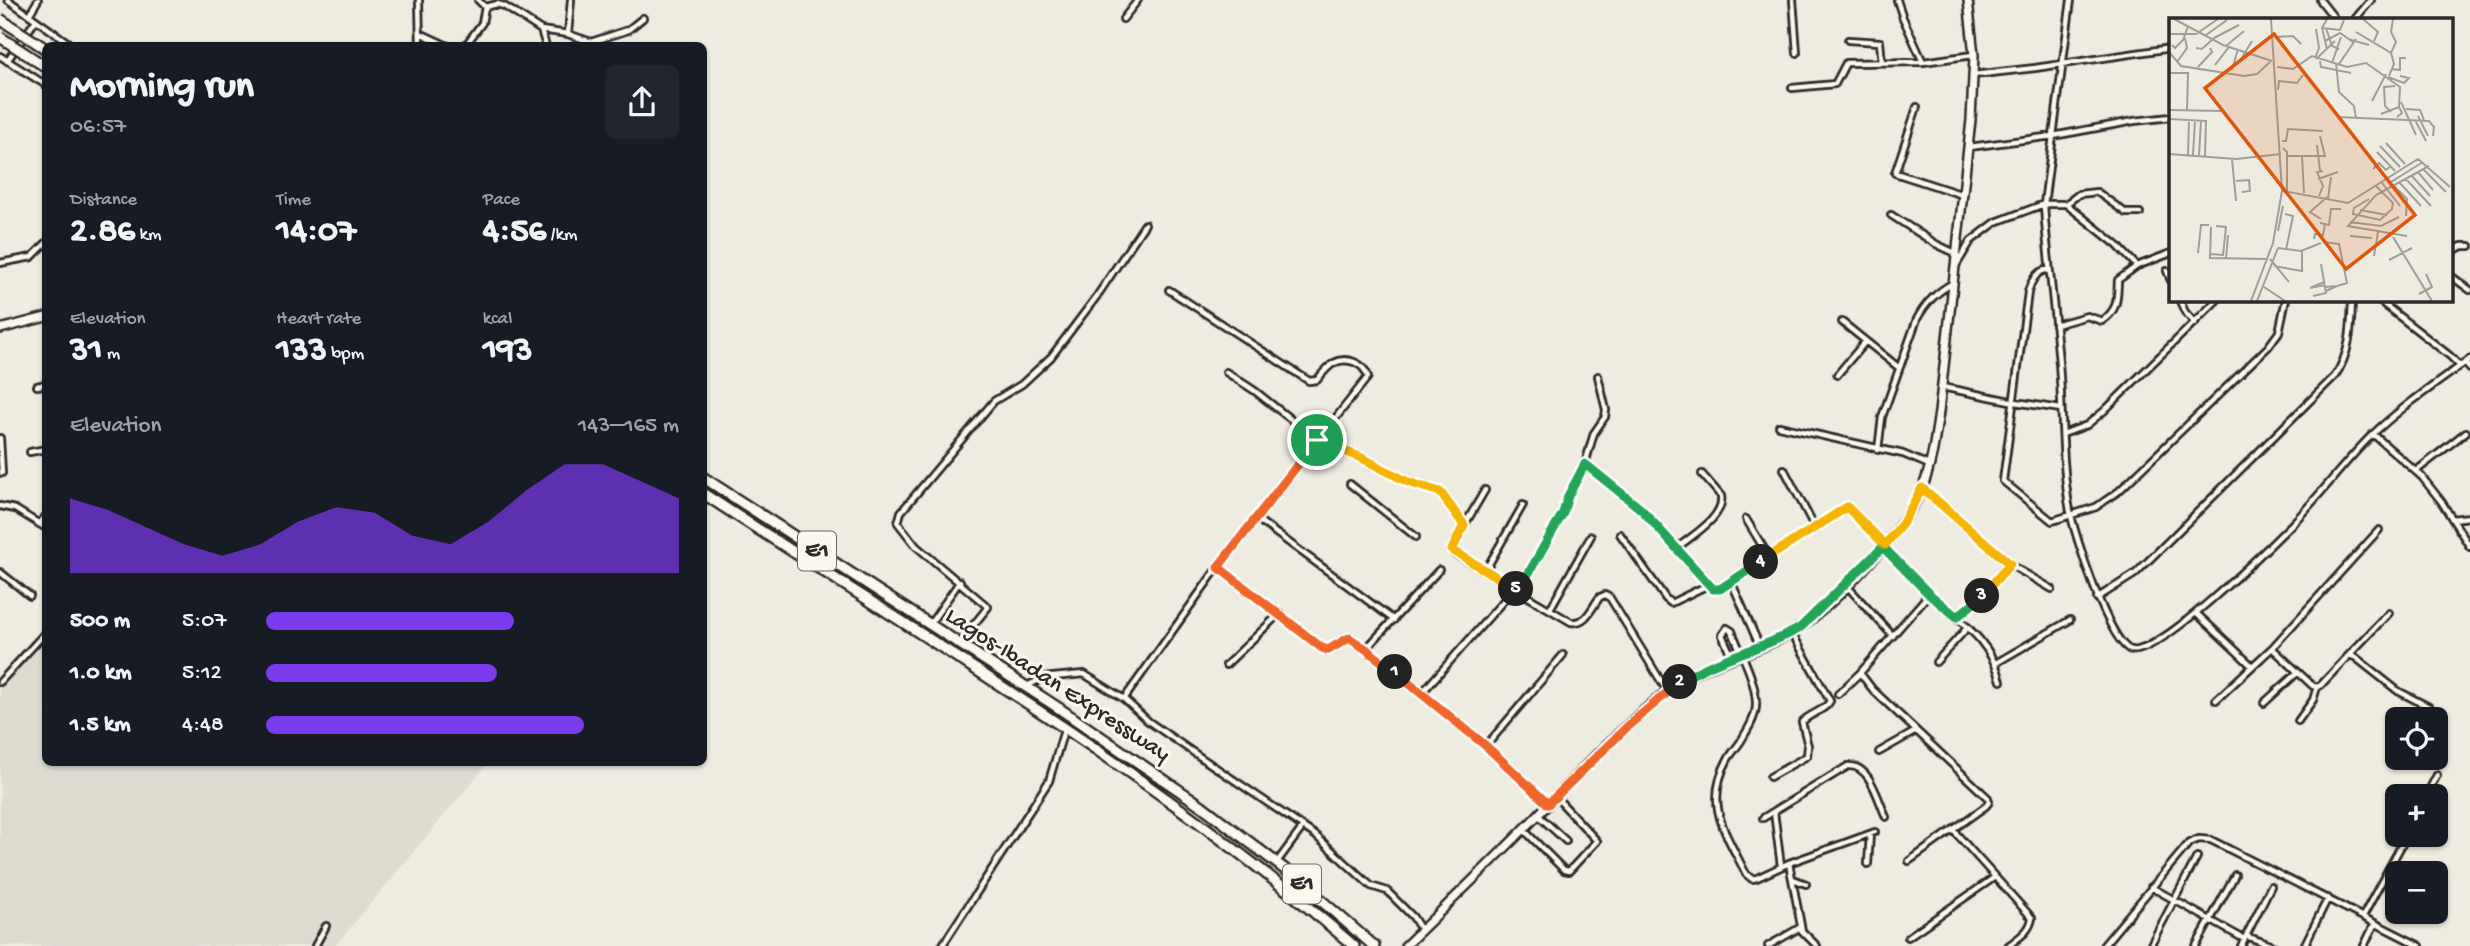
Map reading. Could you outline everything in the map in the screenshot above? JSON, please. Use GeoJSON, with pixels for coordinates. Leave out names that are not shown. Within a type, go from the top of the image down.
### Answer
{"type":"FeatureCollection","features":[{"type":"Feature","properties":{"kind":"highway"},"geometry":{"type":"LineString","coordinates":[[0,19],[42,46]]}},
{"type":"Feature","properties":{"kind":"highway"},"geometry":{"type":"LineString","coordinates":[[0,37],[42,64]]}},
{"type":"Feature","properties":{"kind":"highway","name":"Lagos-Ibadan Expressway"},"geometry":{"type":"LineString","coordinates":[[707,480],[1099,735],[1228,826],[1374,946]]}},
{"type":"Feature","properties":{"kind":"highway","name":"Lagos-Ibadan Expressway"},"geometry":{"type":"LineString","coordinates":[[707,496],[1091,746],[1278,882],[1354,946]]}},
{"type":"Feature","properties":{"kind":"street"},"geometry":{"type":"LineString","coordinates":[[8,0],[67,42]]}},
{"type":"Feature","properties":{"kind":"street"},"geometry":{"type":"LineString","coordinates":[[29,15],[38,0]]}},
{"type":"Feature","properties":{"kind":"street"},"geometry":{"type":"LineString","coordinates":[[419,0],[420,42]]}},
{"type":"Feature","properties":{"kind":"street"},"geometry":{"type":"LineString","coordinates":[[478,0],[485,7]]}},
{"type":"Feature","properties":{"kind":"street"},"geometry":{"type":"LineString","coordinates":[[568,34],[571,0]]}},
{"type":"Feature","properties":{"kind":"street"},"geometry":{"type":"LineString","coordinates":[[1123,19],[1138,0]]}},
{"type":"Feature","properties":{"kind":"street"},"geometry":{"type":"LineString","coordinates":[[1793,0],[1797,53]]}},
{"type":"Feature","properties":{"kind":"street"},"geometry":{"type":"LineString","coordinates":[[1898,0],[1923,62]]}},
{"type":"Feature","properties":{"kind":"street"},"geometry":{"type":"LineString","coordinates":[[1405,946],[1556,796],[1667,691],[1698,671],[1792,633],[1846,585],[1902,524],[1922,488],[1929,465],[1941,387],[1968,148],[1973,55],[1968,0]]}},
{"type":"Feature","properties":{"kind":"street"},"geometry":{"type":"LineString","coordinates":[[2071,0],[2044,204],[2049,270],[2071,514],[2097,598],[2121,642],[2130,650],[2155,645],[2196,613],[2291,525],[2373,434],[2465,363]]}},
{"type":"Feature","properties":{"kind":"street"},"geometry":{"type":"LineString","coordinates":[[2320,0],[2334,18]]}},
{"type":"Feature","properties":{"kind":"street"},"geometry":{"type":"LineString","coordinates":[[2356,18],[2371,0]]}},
{"type":"Feature","properties":{"kind":"street"},"geometry":{"type":"LineString","coordinates":[[485,7],[497,4],[504,6],[541,30],[568,34],[592,42]]}},
{"type":"Feature","properties":{"kind":"street"},"geometry":{"type":"LineString","coordinates":[[469,42],[482,23],[485,7]]}},
{"type":"Feature","properties":{"kind":"street"},"geometry":{"type":"LineString","coordinates":[[598,42],[628,30],[643,18]]}},
{"type":"Feature","properties":{"kind":"street"},"geometry":{"type":"LineString","coordinates":[[7,61],[36,20]]}},
{"type":"Feature","properties":{"kind":"street"},"geometry":{"type":"LineString","coordinates":[[541,30],[545,42]]}},
{"type":"Feature","properties":{"kind":"street"},"geometry":{"type":"LineString","coordinates":[[420,33],[439,42]]}},
{"type":"Feature","properties":{"kind":"street"},"geometry":{"type":"LineString","coordinates":[[1848,40],[1881,43],[1882,63]]}},
{"type":"Feature","properties":{"kind":"street"},"geometry":{"type":"LineString","coordinates":[[1973,75],[2169,48]]}},
{"type":"Feature","properties":{"kind":"street"},"geometry":{"type":"LineString","coordinates":[[1792,88],[1835,84],[1846,63],[1923,62],[1973,55]]}},
{"type":"Feature","properties":{"kind":"street"},"geometry":{"type":"LineString","coordinates":[[0,56],[42,83]]}},
{"type":"Feature","properties":{"kind":"street"},"geometry":{"type":"LineString","coordinates":[[1917,107],[1895,173],[1963,195]]}},
{"type":"Feature","properties":{"kind":"street"},"geometry":{"type":"LineString","coordinates":[[1968,148],[2169,117]]}},
{"type":"Feature","properties":{"kind":"street"},"geometry":{"type":"LineString","coordinates":[[1956,266],[1971,241],[1996,222],[2044,204],[2066,204],[2079,194],[2097,192],[2126,213],[2140,214]]}},
{"type":"Feature","properties":{"kind":"street"},"geometry":{"type":"LineString","coordinates":[[2066,204],[2117,245],[2137,266]]}},
{"type":"Feature","properties":{"kind":"street"},"geometry":{"type":"LineString","coordinates":[[1891,215],[1957,254]]}},
{"type":"Feature","properties":{"kind":"street"},"geometry":{"type":"LineString","coordinates":[[962,646],[967,633],[988,607],[916,546],[898,523],[901,512],[994,401],[1022,384],[1051,357],[1097,296],[1145,224]]}},
{"type":"Feature","properties":{"kind":"street"},"geometry":{"type":"LineString","coordinates":[[1959,240],[1971,241]]}},
{"type":"Feature","properties":{"kind":"street"},"geometry":{"type":"LineString","coordinates":[[2452,251],[2462,246],[2470,246]]}},
{"type":"Feature","properties":{"kind":"street"},"geometry":{"type":"LineString","coordinates":[[0,263],[32,257],[42,247]]}},
{"type":"Feature","properties":{"kind":"street"},"geometry":{"type":"LineString","coordinates":[[2055,325],[2087,316],[2102,321],[2115,310],[2118,279],[2137,266],[2169,254]]}},
{"type":"Feature","properties":{"kind":"street"},"geometry":{"type":"LineString","coordinates":[[2049,270],[2036,276],[2028,292],[2003,481],[2052,521],[2096,507],[2119,491],[2268,348],[2279,332],[2286,301]]}},
{"type":"Feature","properties":{"kind":"street"},"geometry":{"type":"LineString","coordinates":[[2167,271],[2169,276]]}},
{"type":"Feature","properties":{"kind":"street"},"geometry":{"type":"LineString","coordinates":[[2452,277],[2470,290]]}},
{"type":"Feature","properties":{"kind":"street"},"geometry":{"type":"LineString","coordinates":[[1878,450],[1882,417],[1898,367],[1923,306],[1954,282]]}},
{"type":"Feature","properties":{"kind":"street"},"geometry":{"type":"LineString","coordinates":[[1124,699],[1218,567],[1368,377],[1365,370],[1350,361],[1340,360],[1331,364],[1317,380],[1309,381],[1169,290]]}},
{"type":"Feature","properties":{"kind":"street"},"geometry":{"type":"LineString","coordinates":[[2180,301],[2195,323]]}},
{"type":"Feature","properties":{"kind":"street"},"geometry":{"type":"LineString","coordinates":[[2063,434],[2087,425],[2104,411],[2216,301]]}},
{"type":"Feature","properties":{"kind":"street"},"geometry":{"type":"LineString","coordinates":[[2097,598],[2135,574],[2335,376],[2348,350],[2352,301]]}},
{"type":"Feature","properties":{"kind":"street"},"geometry":{"type":"LineString","coordinates":[[2380,301],[2470,369]]}},
{"type":"Feature","properties":{"kind":"street"},"geometry":{"type":"LineString","coordinates":[[0,329],[42,318]]}},
{"type":"Feature","properties":{"kind":"street"},"geometry":{"type":"LineString","coordinates":[[1842,322],[1898,367]]}},
{"type":"Feature","properties":{"kind":"street"},"geometry":{"type":"LineString","coordinates":[[1837,375],[1865,342]]}},
{"type":"Feature","properties":{"kind":"street"},"geometry":{"type":"LineString","coordinates":[[1226,372],[1255,390],[1317,440],[1362,458],[1408,482],[1440,492],[1464,525]]}},
{"type":"Feature","properties":{"kind":"street"},"geometry":{"type":"LineString","coordinates":[[1519,590],[1563,513],[1568,496],[1585,464],[1594,433],[1605,417],[1598,376]]}},
{"type":"Feature","properties":{"kind":"street"},"geometry":{"type":"LineString","coordinates":[[37,386],[42,385]]}},
{"type":"Feature","properties":{"kind":"street"},"geometry":{"type":"LineString","coordinates":[[1941,387],[2061,409]]}},
{"type":"Feature","properties":{"kind":"street"},"geometry":{"type":"LineString","coordinates":[[1779,426],[1903,454],[1929,465]]}},
{"type":"Feature","properties":{"kind":"street"},"geometry":{"type":"LineString","coordinates":[[2416,471],[2466,432]]}},
{"type":"Feature","properties":{"kind":"street"},"geometry":{"type":"LineString","coordinates":[[2373,434],[2416,471],[2441,501],[2470,547]]}},
{"type":"Feature","properties":{"kind":"street"},"geometry":{"type":"LineString","coordinates":[[0,438],[2,473]]}},
{"type":"Feature","properties":{"kind":"street"},"geometry":{"type":"LineString","coordinates":[[30,452],[42,450]]}},
{"type":"Feature","properties":{"kind":"street"},"geometry":{"type":"LineString","coordinates":[[1585,464],[1642,510],[1713,589],[1720,589],[1847,507],[1929,594],[1978,635],[1996,663],[2001,681]]}},
{"type":"Feature","properties":{"kind":"street"},"geometry":{"type":"LineString","coordinates":[[1784,469],[1815,528]]}},
{"type":"Feature","properties":{"kind":"street"},"geometry":{"type":"LineString","coordinates":[[1677,548],[1715,516],[1721,507],[1721,496],[1702,474]]}},
{"type":"Feature","properties":{"kind":"street"},"geometry":{"type":"LineString","coordinates":[[1350,484],[1416,537]]}},
{"type":"Feature","properties":{"kind":"street"},"geometry":{"type":"LineString","coordinates":[[1922,488],[2010,564],[2052,589]]}},
{"type":"Feature","properties":{"kind":"street"},"geometry":{"type":"LineString","coordinates":[[1485,490],[1452,550],[1571,622],[1578,623],[1586,618],[1600,597],[1605,595],[1610,598],[1667,691]]}},
{"type":"Feature","properties":{"kind":"street"},"geometry":{"type":"LineString","coordinates":[[1485,570],[1523,505]]}},
{"type":"Feature","properties":{"kind":"street"},"geometry":{"type":"LineString","coordinates":[[0,506],[15,509],[42,526]]}},
{"type":"Feature","properties":{"kind":"street"},"geometry":{"type":"LineString","coordinates":[[2452,520],[2470,517]]}},
{"type":"Feature","properties":{"kind":"street"},"geometry":{"type":"LineString","coordinates":[[1256,519],[1394,620]]}},
{"type":"Feature","properties":{"kind":"street"},"geometry":{"type":"LineString","coordinates":[[1746,519],[1769,557]]}},
{"type":"Feature","properties":{"kind":"street"},"geometry":{"type":"LineString","coordinates":[[39,524],[42,521]]}},
{"type":"Feature","properties":{"kind":"street"},"geometry":{"type":"LineString","coordinates":[[2216,700],[2272,648],[2379,530]]}},
{"type":"Feature","properties":{"kind":"street"},"geometry":{"type":"LineString","coordinates":[[1620,534],[1671,603],[1707,585]]}},
{"type":"Feature","properties":{"kind":"street"},"geometry":{"type":"LineString","coordinates":[[1550,609],[1591,536]]}},
{"type":"Feature","properties":{"kind":"street"},"geometry":{"type":"LineString","coordinates":[[1957,617],[1981,597],[2010,564]]}},
{"type":"Feature","properties":{"kind":"street"},"geometry":{"type":"LineString","coordinates":[[1218,567],[1328,650],[1349,638],[1366,649],[1486,746],[1548,804]]}},
{"type":"Feature","properties":{"kind":"street"},"geometry":{"type":"LineString","coordinates":[[1366,649],[1439,570]]}},
{"type":"Feature","properties":{"kind":"street"},"geometry":{"type":"LineString","coordinates":[[0,572],[30,596]]}},
{"type":"Feature","properties":{"kind":"street"},"geometry":{"type":"LineString","coordinates":[[930,625],[960,581]]}},
{"type":"Feature","properties":{"kind":"street"},"geometry":{"type":"LineString","coordinates":[[1731,581],[1760,647]]}},
{"type":"Feature","properties":{"kind":"street"},"geometry":{"type":"LineString","coordinates":[[1846,585],[1893,636]]}},
{"type":"Feature","properties":{"kind":"street"},"geometry":{"type":"LineString","coordinates":[[1838,694],[1860,673],[1929,594]]}},
{"type":"Feature","properties":{"kind":"street"},"geometry":{"type":"LineString","coordinates":[[1421,694],[1505,599]]}},
{"type":"Feature","properties":{"kind":"street"},"geometry":{"type":"LineString","coordinates":[[1226,664],[1280,613]]}},
{"type":"Feature","properties":{"kind":"street"},"geometry":{"type":"LineString","coordinates":[[2196,613],[2251,665]]}},
{"type":"Feature","properties":{"kind":"street"},"geometry":{"type":"LineString","coordinates":[[2298,721],[2313,700],[2318,687],[2389,613]]}},
{"type":"Feature","properties":{"kind":"street"},"geometry":{"type":"LineString","coordinates":[[1996,663],[2070,620]]}},
{"type":"Feature","properties":{"kind":"street"},"geometry":{"type":"LineString","coordinates":[[1936,662],[1968,627]]}},
{"type":"Feature","properties":{"kind":"street"},"geometry":{"type":"LineString","coordinates":[[1732,657],[1722,635],[1727,628],[1732,631],[1741,653],[1757,703],[1750,726],[1721,775],[1716,807],[1746,874],[1752,879],[1758,878],[1781,866],[1873,833],[1868,864]]}},
{"type":"Feature","properties":{"kind":"street"},"geometry":{"type":"LineString","coordinates":[[1770,777],[1807,756],[1808,746],[1802,724],[1808,716],[1830,702],[1792,633]]}},
{"type":"Feature","properties":{"kind":"street"},"geometry":{"type":"LineString","coordinates":[[0,682],[42,636]]}},
{"type":"Feature","properties":{"kind":"street"},"geometry":{"type":"LineString","coordinates":[[2272,648],[2313,686],[2318,687]]}},
{"type":"Feature","properties":{"kind":"street"},"geometry":{"type":"LineString","coordinates":[[1486,746],[1563,655]]}},
{"type":"Feature","properties":{"kind":"street"},"geometry":{"type":"LineString","coordinates":[[2349,655],[2398,691],[2429,707]]}},
{"type":"Feature","properties":{"kind":"street"},"geometry":{"type":"LineString","coordinates":[[2264,703],[2298,672]]}},
{"type":"Feature","properties":{"kind":"street"},"geometry":{"type":"LineString","coordinates":[[1860,673],[1873,690],[1989,802],[1909,861]]}},
{"type":"Feature","properties":{"kind":"street"},"geometry":{"type":"LineString","coordinates":[[1026,687],[1043,678],[1084,674],[1124,699],[1177,741],[1303,827],[1371,886],[1387,891],[1413,917],[1421,930]]}},
{"type":"Feature","properties":{"kind":"street"},"geometry":{"type":"LineString","coordinates":[[942,946],[1049,782],[1065,729]]}},
{"type":"Feature","properties":{"kind":"street"},"geometry":{"type":"LineString","coordinates":[[1880,752],[1916,731]]}},
{"type":"Feature","properties":{"kind":"street"},"geometry":{"type":"LineString","coordinates":[[1763,818],[1848,765],[1863,768],[1886,817]]}},
{"type":"Feature","properties":{"kind":"street"},"geometry":{"type":"LineString","coordinates":[[2432,784],[2437,775]]}},
{"type":"Feature","properties":{"kind":"street"},"geometry":{"type":"LineString","coordinates":[[1523,830],[1564,870],[1569,871],[1597,841],[1556,796]]}},
{"type":"Feature","properties":{"kind":"street"},"geometry":{"type":"LineString","coordinates":[[1774,812],[1781,866]]}},
{"type":"Feature","properties":{"kind":"street"},"geometry":{"type":"LineString","coordinates":[[1538,815],[1566,841]]}},
{"type":"Feature","properties":{"kind":"street"},"geometry":{"type":"LineString","coordinates":[[1276,863],[1303,827]]}},
{"type":"Feature","properties":{"kind":"street"},"geometry":{"type":"LineString","coordinates":[[1953,830],[2032,918],[2031,926],[2026,932],[2008,946]]}},
{"type":"Feature","properties":{"kind":"street"},"geometry":{"type":"LineString","coordinates":[[2103,946],[2189,843],[2199,839],[2211,841],[2420,946]]}},
{"type":"Feature","properties":{"kind":"street"},"geometry":{"type":"LineString","coordinates":[[2363,916],[2400,847]]}},
{"type":"Feature","properties":{"kind":"street"},"geometry":{"type":"LineString","coordinates":[[2150,946],[2197,857]]}},
{"type":"Feature","properties":{"kind":"street"},"geometry":{"type":"LineString","coordinates":[[1789,863],[1801,927],[1817,946]]}},
{"type":"Feature","properties":{"kind":"street"},"geometry":{"type":"LineString","coordinates":[[2196,946],[2235,875]]}},
{"type":"Feature","properties":{"kind":"street"},"geometry":{"type":"LineString","coordinates":[[1908,937],[1995,877]]}},
{"type":"Feature","properties":{"kind":"street"},"geometry":{"type":"LineString","coordinates":[[1792,879],[1806,884]]}},
{"type":"Feature","properties":{"kind":"street"},"geometry":{"type":"LineString","coordinates":[[2151,887],[2245,938],[2273,946]]}},
{"type":"Feature","properties":{"kind":"street"},"geometry":{"type":"LineString","coordinates":[[2241,946],[2271,887]]}},
{"type":"Feature","properties":{"kind":"street"},"geometry":{"type":"LineString","coordinates":[[2304,946],[2328,898]]}},
{"type":"Feature","properties":{"kind":"street"},"geometry":{"type":"LineString","coordinates":[[2364,946],[2375,923]]}},
{"type":"Feature","properties":{"kind":"street"},"geometry":{"type":"LineString","coordinates":[[314,946],[326,926]]}},
{"type":"Feature","properties":{"kind":"street"},"geometry":{"type":"LineString","coordinates":[[1768,946],[1801,927]]}},
{"type":"Feature","properties":{"kind":"shaded area"},"geometry":{"type":"Polygon","coordinates":[[[42,637],[42,766],[485,766],[335,946],[0,946],[0,683],[42,637]]]}},
{"type":"Feature","properties":{"kind":"route"},"geometry":{"type":"LineString","coordinates":[[1317,440],[1362,458],[1408,482],[1440,492],[1464,525],[1452,545],[1455,554],[1519,590],[1563,513],[1568,496],[1585,464],[1642,510],[1713,589],[1720,589],[1847,507],[1885,545],[1902,524],[1922,488],[2010,564],[1981,597],[1957,617],[1929,594],[1883,547],[1800,628],[1784,638],[1698,671],[1667,691],[1548,804],[1486,746],[1354,640],[1344,639],[1333,649],[1322,648],[1218,567],[1317,440]]}}]}
